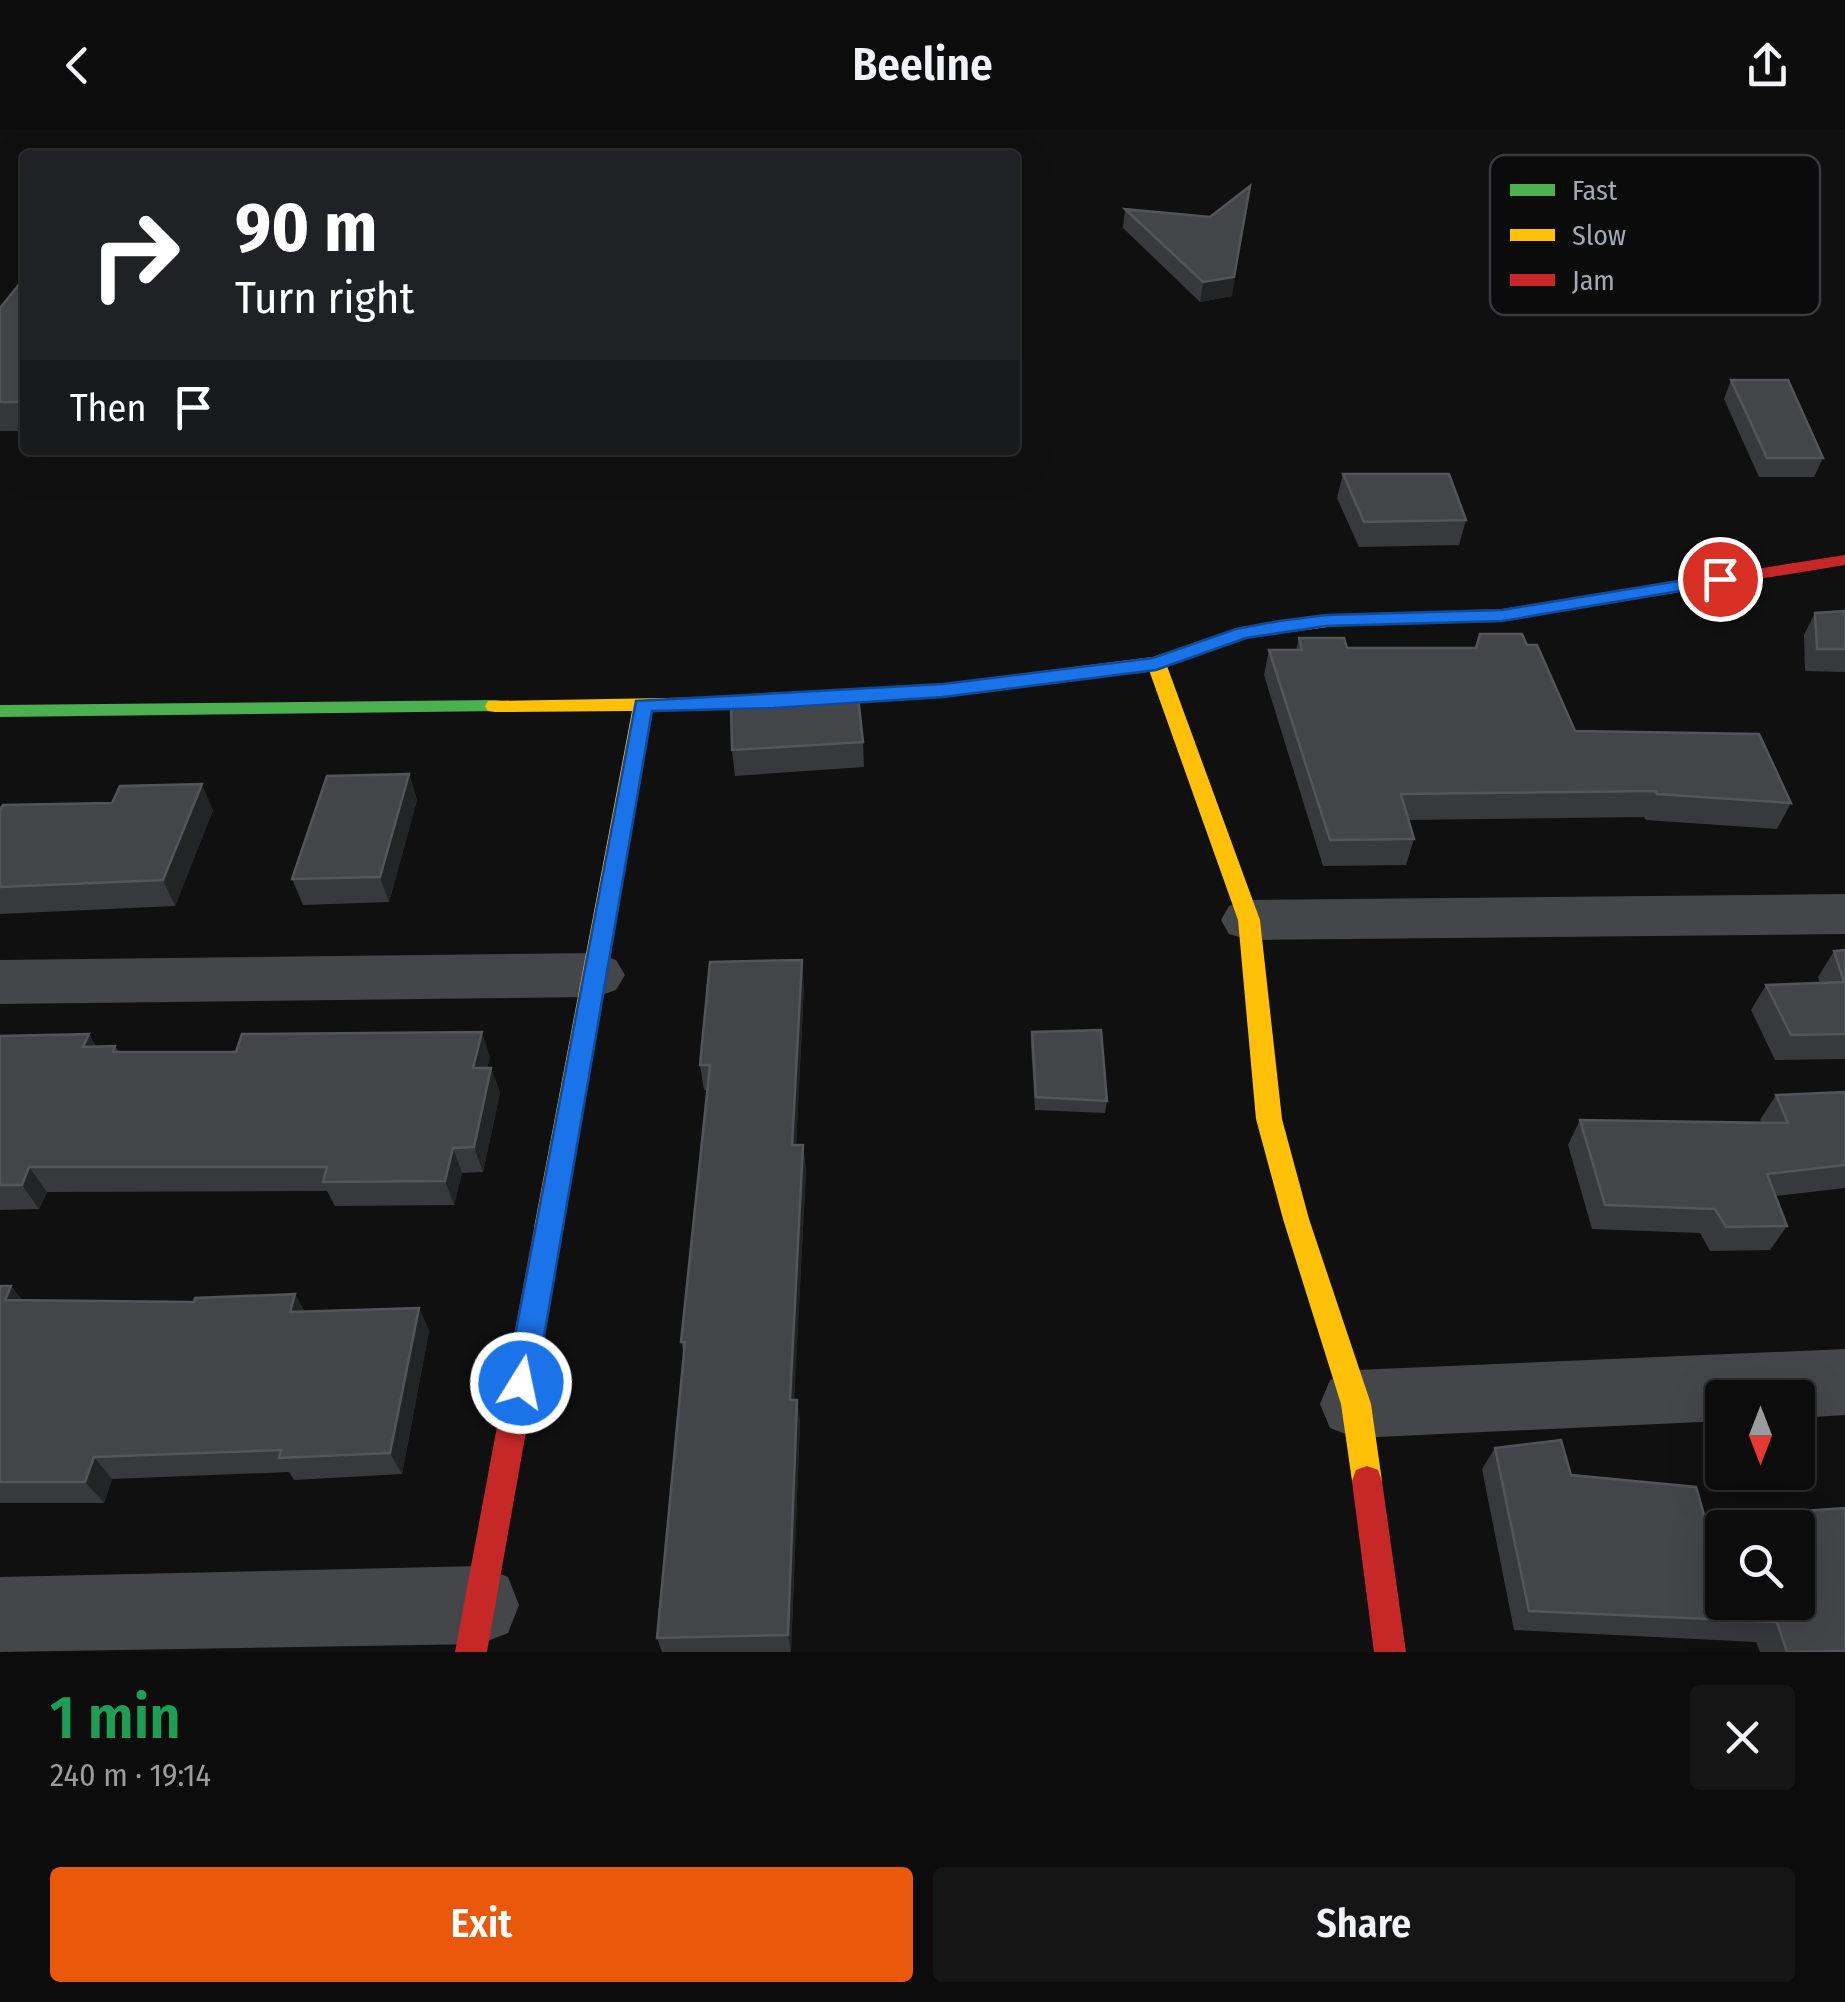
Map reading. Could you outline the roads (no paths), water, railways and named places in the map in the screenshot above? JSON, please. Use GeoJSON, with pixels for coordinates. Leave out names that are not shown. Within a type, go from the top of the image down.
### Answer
{"type":"FeatureCollection","features":[{"type":"Feature","properties":{"kind":"street"},"geometry":{"type":"LineString","coordinates":[[0,711],[643,705],[774,702],[943,690],[1156,664],[1242,633],[1326,620],[1443,619],[1548,610],[1845,560]]}},
{"type":"Feature","properties":{"kind":"street"},"geometry":{"type":"LineString","coordinates":[[1156,664],[1249,920],[1270,1119],[1296,1220],[1356,1404],[1390,1652]]}},
{"type":"Feature","properties":{"kind":"street"},"geometry":{"type":"LineString","coordinates":[[0,1617],[476,1629],[643,705]]}},
{"type":"Feature","properties":{"kind":"street"},"geometry":{"type":"LineString","coordinates":[[1249,920],[1845,914]]}},
{"type":"Feature","properties":{"kind":"street"},"geometry":{"type":"LineString","coordinates":[[0,982],[596,975]]}},
{"type":"Feature","properties":{"kind":"street"},"geometry":{"type":"LineString","coordinates":[[1356,1404],[1845,1382]]}}]}
